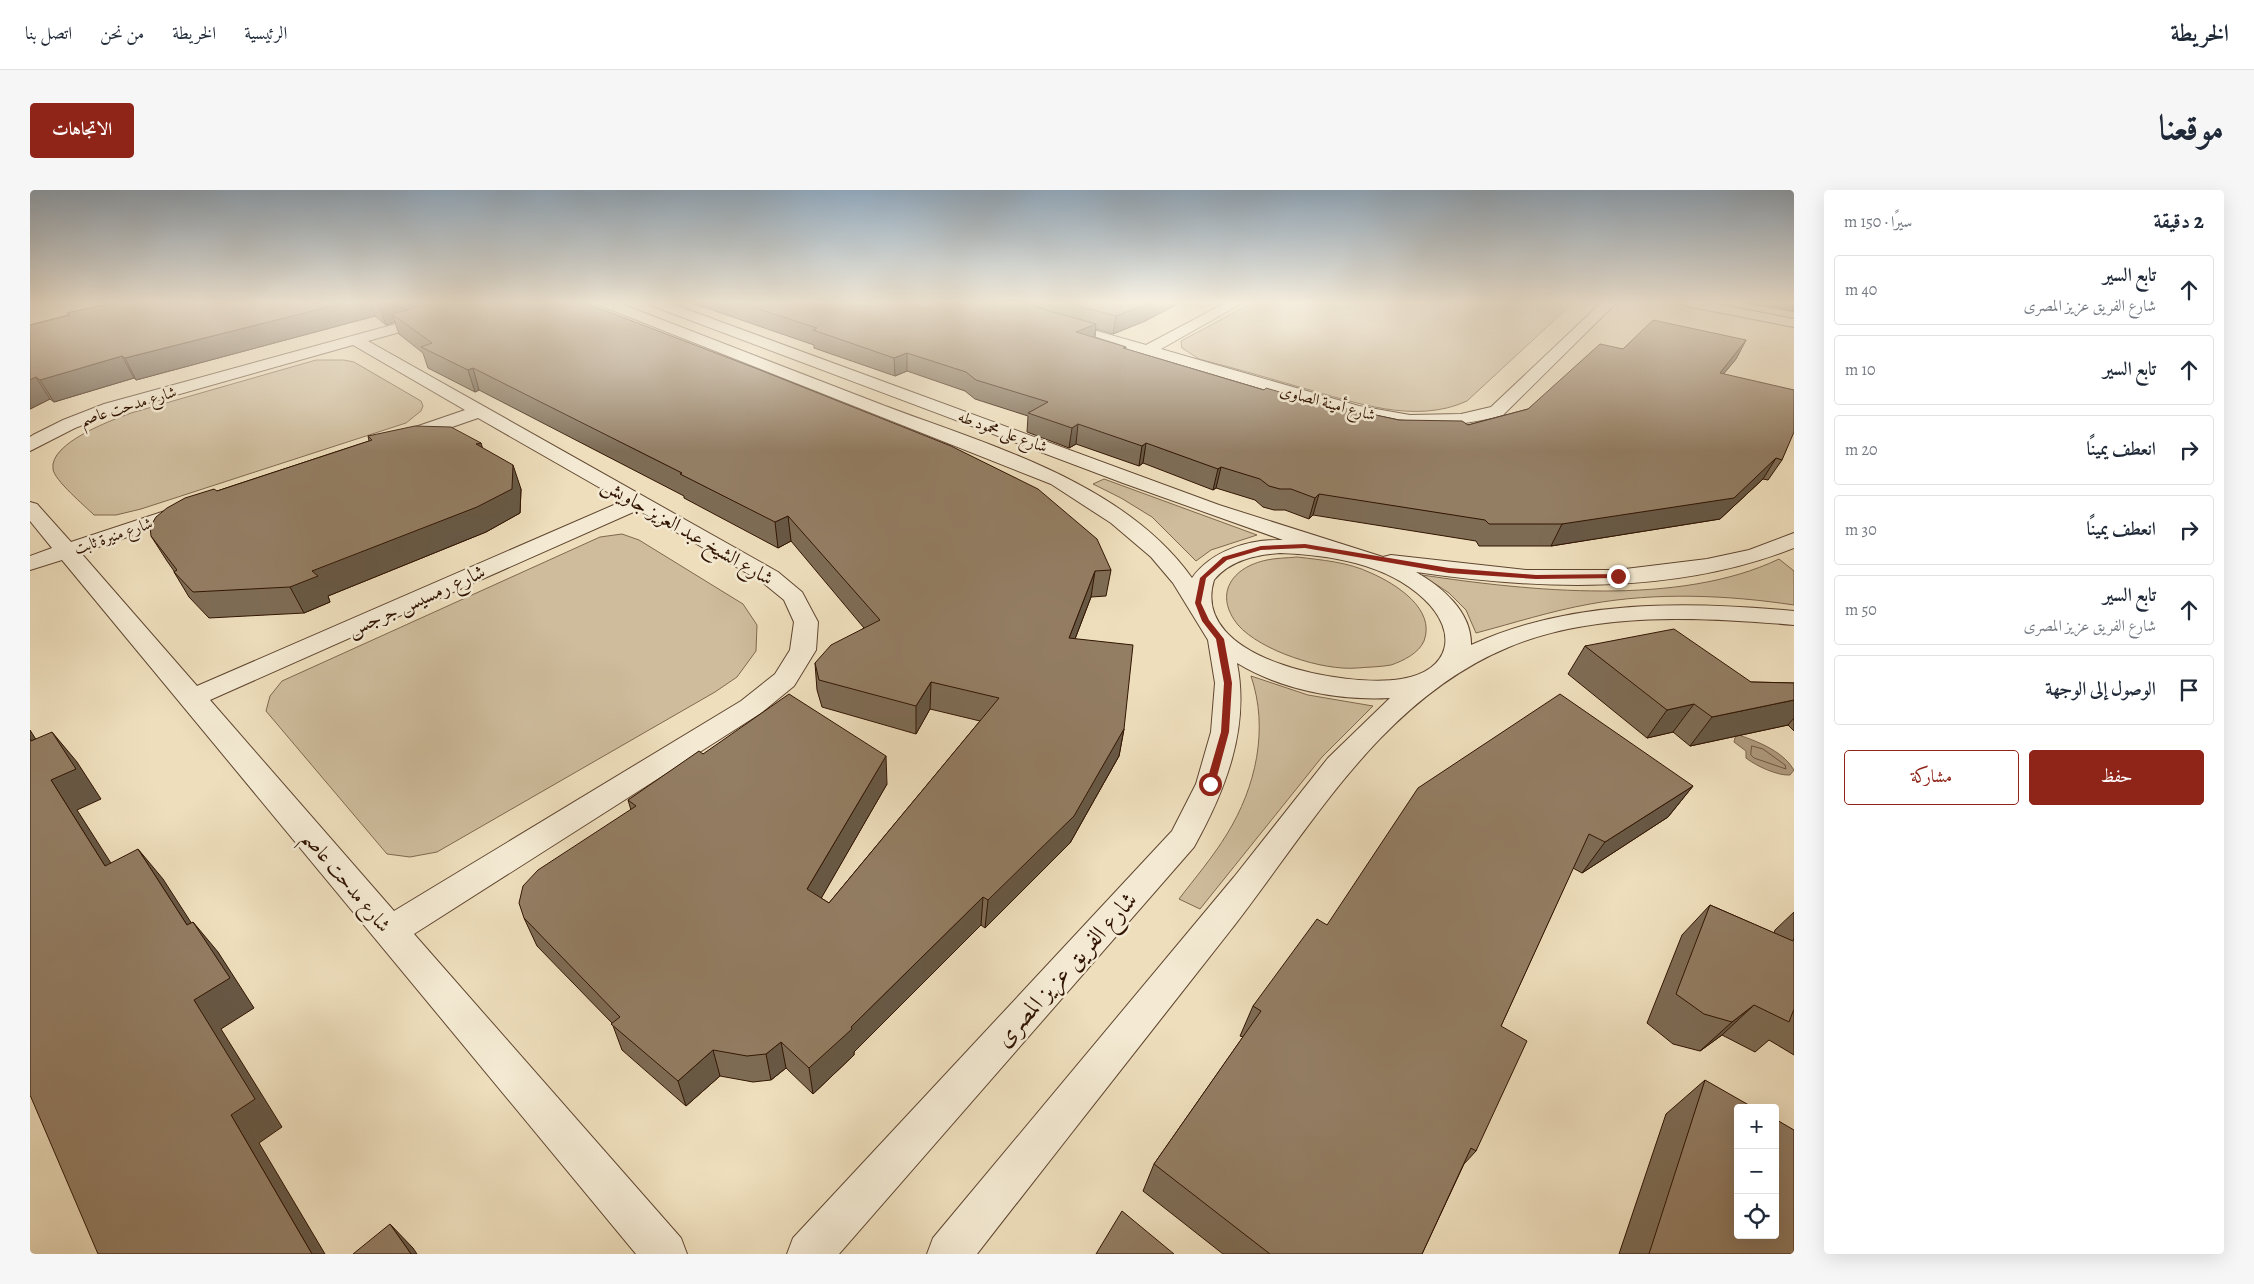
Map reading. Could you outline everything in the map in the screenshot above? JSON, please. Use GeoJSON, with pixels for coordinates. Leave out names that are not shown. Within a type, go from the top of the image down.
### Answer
{"type":"FeatureCollection","features":[{"type":"Feature","properties":{"kind":"street","name":"شارع مدحت عاصم"},"geometry":{"type":"LineString","coordinates":[[30,445],[45,434],[78,419],[110,408],[313,352]]}},
{"type":"Feature","properties":{"kind":"street","name":"شارع الشيخ عبد العزيز جاويش"},"geometry":{"type":"LineString","coordinates":[[376,352],[770,577],[794,597],[806,622],[803,650],[785,680],[751,707],[390,931]]}},
{"type":"Feature","properties":{"kind":"street","name":"شارع على محمود طه"},"geometry":{"type":"LineString","coordinates":[[731,352],[1058,480],[1100,505],[1138,533],[1171,565],[1198,603],[1205,621],[1220,639]]}},
{"type":"Feature","properties":{"kind":"street","name":"شارع على محمود طه"},"geometry":{"type":"LineString","coordinates":[[788,352],[1211,509],[1358,556]]}},
{"type":"Feature","properties":{"kind":"street","name":"شارع أمينة الصاوى"},"geometry":{"type":"LineString","coordinates":[[1154,352],[1356,411],[1395,419],[1437,423],[1473,420],[1497,411],[1559,352]]}},
{"type":"Feature","properties":{"kind":"street"},"geometry":{"type":"LineString","coordinates":[[377,446],[480,411]]}},
{"type":"Feature","properties":{"kind":"street","name":"شارع رمسيس جرجس"},"geometry":{"type":"LineString","coordinates":[[192,698],[639,502]]}},
{"type":"Feature","properties":{"kind":"street","name":"شارع منيرة ثابت"},"geometry":{"type":"LineString","coordinates":[[30,564],[208,503]]}},
{"type":"Feature","properties":{"kind":"street","name":"شارع مدحت عاصم"},"geometry":{"type":"LineString","coordinates":[[30,508],[665,1254]]}},
{"type":"Feature","properties":{"kind":"street"},"geometry":{"type":"LineString","coordinates":[[1198,603],[1203,578],[1225,558],[1261,548],[1305,546],[1459,571],[1536,577],[1618,576],[1691,569],[1752,556],[1794,540]]}},
{"type":"Feature","properties":{"kind":"street"},"geometry":{"type":"LineString","coordinates":[[1220,639],[1252,662],[1286,676],[1342,690],[1388,690],[1438,674],[1459,648],[1458,627],[1445,606],[1424,587],[1396,570],[1358,556]]}},
{"type":"Feature","properties":{"kind":"street"},"geometry":{"type":"LineString","coordinates":[[949,1254],[1239,894],[1338,765],[1382,720],[1438,674],[1488,646],[1532,630],[1581,620],[1661,612],[1751,613],[1794,618]]}},
{"type":"Feature","properties":{"kind":"street","name":"شارع الفريق عزيز المصرى"},"geometry":{"type":"LineString","coordinates":[[809,1254],[1183,839],[1210,784],[1225,732],[1228,683],[1220,639]]}},
{"type":"Feature","properties":{"kind":"shaded area"},"geometry":{"type":"Polygon","coordinates":[[[1188,352],[1520,352],[1467,401],[1447,408],[1427,411],[1385,409],[1364,405],[1199,359],[1188,352]]]}},
{"type":"Feature","properties":{"kind":"shaded area"},"geometry":{"type":"Polygon","coordinates":[[[316,360],[354,362],[421,401],[423,406],[421,411],[406,423],[141,509],[116,515],[94,515],[64,486],[55,474],[53,469],[54,459],[61,450],[83,434],[110,421],[131,413],[316,360]]]}},
{"type":"Feature","properties":{"kind":"shaded area"},"geometry":{"type":"Polygon","coordinates":[[[1104,479],[1257,535],[1211,550],[1196,561],[1152,517],[1093,484],[1104,479]]]}},
{"type":"Feature","properties":{"kind":"shaded area"},"geometry":{"type":"Polygon","coordinates":[[[622,534],[639,540],[743,604],[757,625],[756,651],[737,677],[715,692],[437,852],[410,857],[387,854],[266,711],[270,696],[282,681],[600,537],[622,534]]]}},
{"type":"Feature","properties":{"kind":"shaded area"},"geometry":{"type":"Polygon","coordinates":[[[1297,557],[1353,566],[1381,578],[1402,591],[1419,608],[1424,618],[1426,629],[1422,645],[1410,656],[1391,665],[1343,668],[1310,663],[1293,657],[1277,651],[1248,634],[1238,625],[1227,603],[1227,593],[1230,584],[1236,575],[1255,564],[1270,559],[1297,557]]]}},
{"type":"Feature","properties":{"kind":"shaded area"},"geometry":{"type":"Polygon","coordinates":[[[1779,559],[1794,571],[1794,605],[1744,599],[1692,596],[1615,600],[1575,607],[1476,633],[1466,610],[1449,593],[1422,575],[1556,590],[1650,589],[1696,584],[1739,574],[1779,559]]]}},
{"type":"Feature","properties":{"kind":"shaded area"},"geometry":{"type":"Polygon","coordinates":[[[1251,676],[1308,695],[1373,706],[1322,757],[1200,909],[1179,899],[1216,851],[1237,816],[1246,797],[1257,757],[1259,716],[1251,676]]]}},
{"type":"Feature","properties":{"kind":"water"},"geometry":{"type":"Polygon","coordinates":[[[1736,734],[1760,743],[1776,752],[1794,770],[1790,775],[1779,774],[1750,761],[1746,758],[1746,751],[1734,742],[1736,734]]]}},
{"type":"Feature","properties":{"kind":"building"},"geometry":{"type":"Polygon","coordinates":[[[30,352],[150,352],[125,358],[122,356],[40,380],[36,377],[30,380],[30,352]]]}},
{"type":"Feature","properties":{"kind":"building"},"geometry":{"type":"Polygon","coordinates":[[[431,352],[712,352],[951,446],[1038,489],[1097,539],[1111,570],[1095,571],[1069,638],[1133,645],[1124,729],[1074,816],[988,900],[983,897],[851,1027],[852,1029],[809,1068],[781,1042],[766,1054],[747,1056],[713,1050],[678,1081],[611,1024],[620,1017],[524,918],[519,903],[523,886],[538,870],[636,806],[628,800],[699,751],[703,754],[789,694],[886,756],[807,889],[829,903],[999,698],[931,682],[916,706],[819,680],[815,663],[831,645],[880,620],[788,516],[775,522],[473,368],[468,370],[431,352]]]}},
{"type":"Feature","properties":{"kind":"building"},"geometry":{"type":"Polygon","coordinates":[[[876,352],[1135,352],[1264,390],[1266,388],[1314,402],[1399,420],[1462,421],[1468,425],[1528,409],[1592,352],[1737,352],[1720,373],[1794,390],[1794,432],[1782,460],[1776,458],[1734,498],[1562,524],[1489,524],[1485,520],[1319,494],[1315,498],[1291,489],[1269,486],[1260,479],[1221,467],[1218,469],[1146,443],[1142,446],[1078,424],[1072,428],[1028,413],[1048,402],[976,380],[966,372],[907,353],[894,358],[876,352]]]}},
{"type":"Feature","properties":{"kind":"building"},"geometry":{"type":"Polygon","coordinates":[[[415,426],[451,427],[481,443],[476,444],[513,465],[512,489],[477,507],[312,571],[318,576],[290,587],[193,592],[174,572],[177,570],[151,536],[150,527],[156,517],[185,498],[214,489],[217,491],[372,440],[368,436],[415,426]]]}},
{"type":"Feature","properties":{"kind":"building"},"geometry":{"type":"Polygon","coordinates":[[[1674,629],[1751,682],[1794,683],[1794,700],[1712,717],[1694,704],[1667,710],[1585,646],[1674,629]]]}},
{"type":"Feature","properties":{"kind":"building"},"geometry":{"type":"Polygon","coordinates":[[[1560,694],[1693,786],[1605,842],[1589,834],[1501,1026],[1527,1041],[1476,1151],[1471,1148],[1422,1254],[1270,1254],[1154,1164],[1261,1011],[1253,1006],[1317,919],[1327,925],[1418,788],[1560,694]]]}},
{"type":"Feature","properties":{"kind":"building"},"geometry":{"type":"Polygon","coordinates":[[[52,732],[76,769],[51,780],[105,866],[138,849],[187,925],[193,922],[230,978],[194,1000],[255,1099],[231,1115],[312,1254],[98,1254],[30,1095],[30,739],[31,741],[52,732]]]}},
{"type":"Feature","properties":{"kind":"building"},"geometry":{"type":"Polygon","coordinates":[[[1710,905],[1793,941],[1794,938],[1794,1009],[1789,1022],[1754,1005],[1732,1022],[1704,1014],[1676,994],[1710,905]]]}},
{"type":"Feature","properties":{"kind":"building"},"geometry":{"type":"Polygon","coordinates":[[[1705,1080],[1747,1104],[1734,1104],[1734,1239],[1779,1239],[1779,1121],[1794,1130],[1794,1254],[1649,1254],[1705,1080]]]}},
{"type":"Feature","properties":{"kind":"building"},"geometry":{"type":"Polygon","coordinates":[[[1122,1211],[1174,1254],[1096,1254],[1122,1211]]]}},
{"type":"Feature","properties":{"kind":"building"},"geometry":{"type":"Polygon","coordinates":[[[390,1224],[411,1254],[353,1254],[390,1224]]]}},
{"type":"Feature","properties":{"kind":"route"},"geometry":{"type":"LineString","coordinates":[[1210,784],[1225,732],[1228,683],[1220,639],[1205,621],[1198,603],[1203,578],[1225,558],[1261,548],[1305,546],[1363,558],[1449,570],[1536,577],[1618,576]]}}]}
